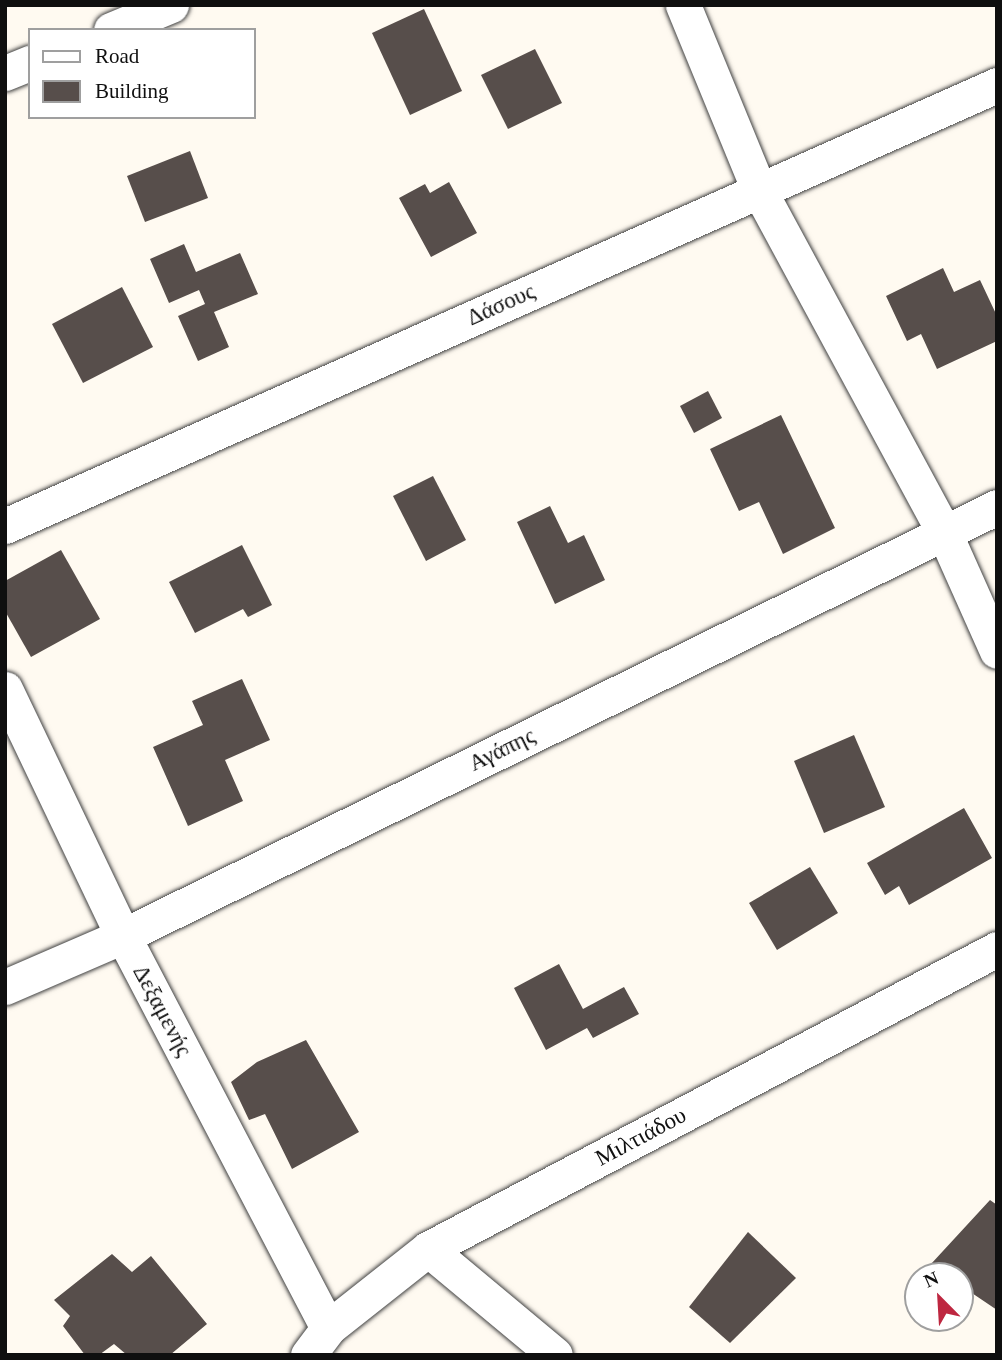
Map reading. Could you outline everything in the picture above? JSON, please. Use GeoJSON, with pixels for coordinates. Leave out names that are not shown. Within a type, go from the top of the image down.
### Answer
{"type":"FeatureCollection","features":[{"type":"Feature","properties":{"kind":"street"},"geometry":{"type":"LineString","coordinates":[[116,28],[171,5]]}},
{"type":"Feature","properties":{"kind":"street"},"geometry":{"type":"LineString","coordinates":[[683,5],[759,190],[944,533],[997,651]]}},
{"type":"Feature","properties":{"kind":"street"},"geometry":{"type":"LineString","coordinates":[[5,73],[28,64]]}},
{"type":"Feature","properties":{"kind":"street","name":"Δάσους"},"geometry":{"type":"LineString","coordinates":[[5,526],[997,85]]}},
{"type":"Feature","properties":{"kind":"street","name":"Αγάπης"},"geometry":{"type":"LineString","coordinates":[[5,986],[123,936],[997,507]]}},
{"type":"Feature","properties":{"kind":"street","name":"Δεξαμενής"},"geometry":{"type":"LineString","coordinates":[[5,688],[318,1341]]}},
{"type":"Feature","properties":{"kind":"street","name":"Μιλτιάδου"},"geometry":{"type":"LineString","coordinates":[[318,1341],[428,1249],[997,949]]}},
{"type":"Feature","properties":{"kind":"street"},"geometry":{"type":"LineString","coordinates":[[428,1249],[555,1355]]}},
{"type":"Feature","properties":{"kind":"building"},"geometry":{"type":"Polygon","coordinates":[[[424,9],[462,91],[410,115],[372,33],[424,9]]]}},
{"type":"Feature","properties":{"kind":"building"},"geometry":{"type":"Polygon","coordinates":[[[535,49],[562,103],[508,129],[481,75],[535,49]]]}},
{"type":"Feature","properties":{"kind":"building"},"geometry":{"type":"Polygon","coordinates":[[[190,151],[208,198],[145,222],[127,176],[190,151]]]}},
{"type":"Feature","properties":{"kind":"building"},"geometry":{"type":"Polygon","coordinates":[[[449,182],[477,233],[431,257],[399,198],[425,184],[430,193],[449,182]]]}},
{"type":"Feature","properties":{"kind":"building"},"geometry":{"type":"Polygon","coordinates":[[[184,244],[196,272],[240,253],[258,294],[214,312],[229,347],[198,361],[178,316],[205,304],[199,290],[169,303],[150,259],[184,244]]]}},
{"type":"Feature","properties":{"kind":"building"},"geometry":{"type":"Polygon","coordinates":[[[943,268],[954,292],[980,280],[997,316],[997,341],[937,369],[921,334],[907,341],[886,296],[943,268]]]}},
{"type":"Feature","properties":{"kind":"building"},"geometry":{"type":"Polygon","coordinates":[[[122,287],[153,347],[83,383],[52,324],[122,287]]]}},
{"type":"Feature","properties":{"kind":"building"},"geometry":{"type":"Polygon","coordinates":[[[708,391],[722,418],[694,433],[680,406],[708,391]]]}},
{"type":"Feature","properties":{"kind":"building"},"geometry":{"type":"Polygon","coordinates":[[[781,415],[835,528],[783,554],[759,502],[739,511],[710,449],[781,415]]]}},
{"type":"Feature","properties":{"kind":"building"},"geometry":{"type":"Polygon","coordinates":[[[433,476],[466,540],[426,561],[393,496],[433,476]]]}},
{"type":"Feature","properties":{"kind":"building"},"geometry":{"type":"Polygon","coordinates":[[[550,506],[568,543],[584,535],[605,580],[555,604],[517,522],[550,506]]]}},
{"type":"Feature","properties":{"kind":"building"},"geometry":{"type":"Polygon","coordinates":[[[242,545],[272,605],[248,617],[243,609],[195,633],[169,582],[242,545]]]}},
{"type":"Feature","properties":{"kind":"building"},"geometry":{"type":"Polygon","coordinates":[[[61,550],[100,619],[31,657],[5,611],[5,581],[61,550]]]}},
{"type":"Feature","properties":{"kind":"building"},"geometry":{"type":"Polygon","coordinates":[[[242,679],[270,740],[225,760],[243,801],[188,826],[153,747],[203,725],[192,701],[242,679]]]}},
{"type":"Feature","properties":{"kind":"building"},"geometry":{"type":"Polygon","coordinates":[[[854,735],[885,807],[824,833],[794,761],[854,735]]]}},
{"type":"Feature","properties":{"kind":"building"},"geometry":{"type":"Polygon","coordinates":[[[964,808],[992,858],[909,905],[899,886],[885,895],[867,863],[964,808]]]}},
{"type":"Feature","properties":{"kind":"building"},"geometry":{"type":"Polygon","coordinates":[[[810,867],[838,913],[777,950],[749,903],[810,867]]]}},
{"type":"Feature","properties":{"kind":"building"},"geometry":{"type":"Polygon","coordinates":[[[559,964],[583,1009],[624,987],[639,1014],[593,1038],[587,1028],[546,1050],[514,988],[559,964]]]}},
{"type":"Feature","properties":{"kind":"building"},"geometry":{"type":"Polygon","coordinates":[[[306,1040],[359,1132],[292,1169],[265,1114],[249,1120],[231,1082],[257,1062],[306,1040]]]}},
{"type":"Feature","properties":{"kind":"building"},"geometry":{"type":"Polygon","coordinates":[[[990,1200],[997,1205],[997,1310],[974,1294],[974,1262],[933,1262],[990,1200]]]}},
{"type":"Feature","properties":{"kind":"building"},"geometry":{"type":"Polygon","coordinates":[[[748,1232],[796,1278],[730,1343],[689,1307],[748,1232]]]}},
{"type":"Feature","properties":{"kind":"building"},"geometry":{"type":"Polygon","coordinates":[[[112,1254],[132,1272],[151,1256],[207,1324],[170,1355],[127,1355],[114,1344],[99,1355],[85,1355],[63,1326],[70,1316],[54,1300],[112,1254]]]}}]}
